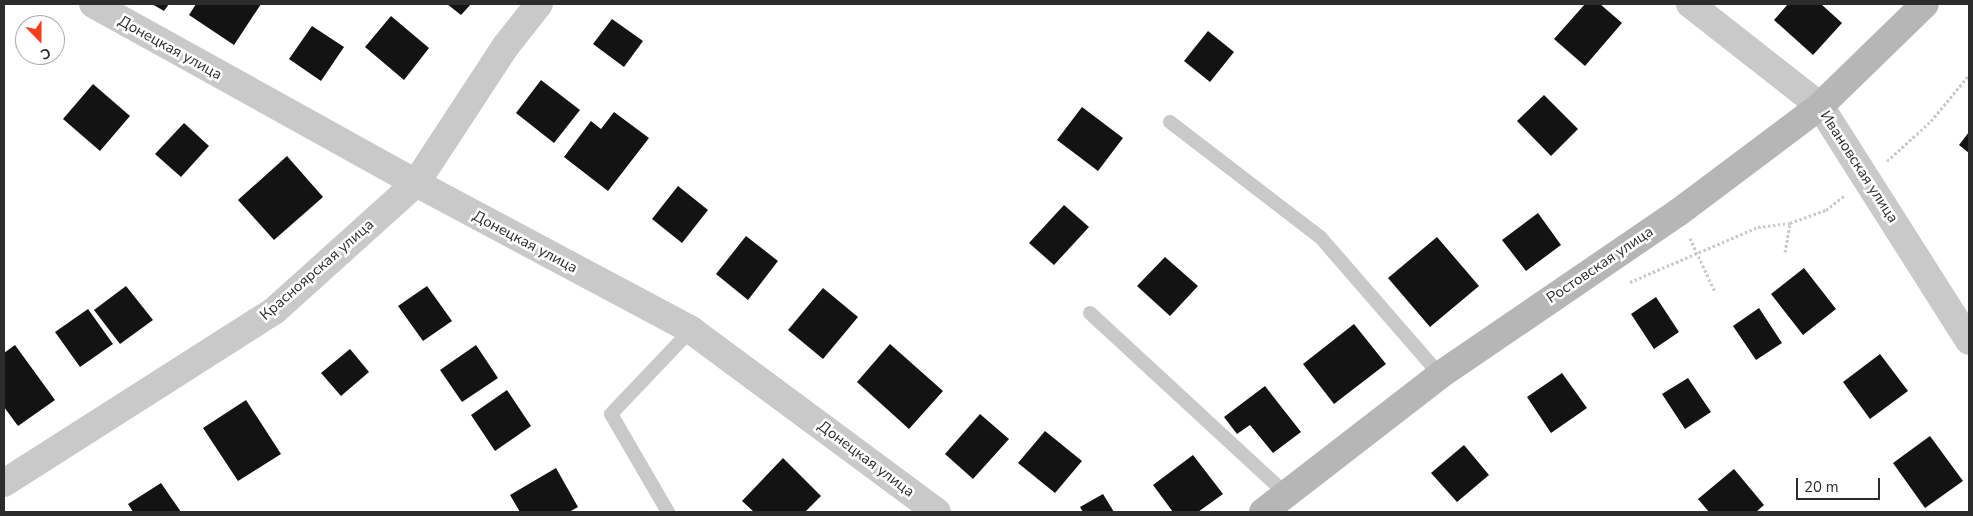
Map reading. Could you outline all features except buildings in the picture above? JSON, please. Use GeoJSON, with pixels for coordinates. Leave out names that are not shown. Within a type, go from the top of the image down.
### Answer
{"type":"FeatureCollection","features":[{"type":"Feature","properties":{"kind":"street","name":"Донецкая улица"},"geometry":{"type":"LineString","coordinates":[[93,4],[416,183],[691,330],[937,512]]}},
{"type":"Feature","properties":{"kind":"street","name":"Красноярская улица"},"geometry":{"type":"LineString","coordinates":[[4,484],[274,311],[416,183],[505,47],[539,4]]}},
{"type":"Feature","properties":{"kind":"street","name":"Ивановская улица"},"geometry":{"type":"LineString","coordinates":[[1690,4],[1820,106],[1969,341]]}},
{"type":"Feature","properties":{"kind":"street","name":"Ростовская улица"},"geometry":{"type":"LineString","coordinates":[[1263,512],[1440,375],[1679,212],[1820,106],[1925,4]]}},
{"type":"Feature","properties":{"kind":"lane"},"geometry":{"type":"LineString","coordinates":[[1170,122],[1321,238],[1440,375]]}},
{"type":"Feature","properties":{"kind":"lane"},"geometry":{"type":"LineString","coordinates":[[1090,313],[1286,494]]}},
{"type":"Feature","properties":{"kind":"lane"},"geometry":{"type":"LineString","coordinates":[[668,512],[611,414],[691,330]]}},
{"type":"Feature","properties":{"kind":"path"},"geometry":{"type":"LineString","coordinates":[[1628,282],[1758,227],[1790,223],[1826,210],[1867,179],[1931,121],[1969,75]]}},
{"type":"Feature","properties":{"kind":"path"},"geometry":{"type":"LineString","coordinates":[[1679,212],[1714,292]]}},
{"type":"Feature","properties":{"kind":"path"},"geometry":{"type":"LineString","coordinates":[[1785,252],[1790,223]]}}]}
